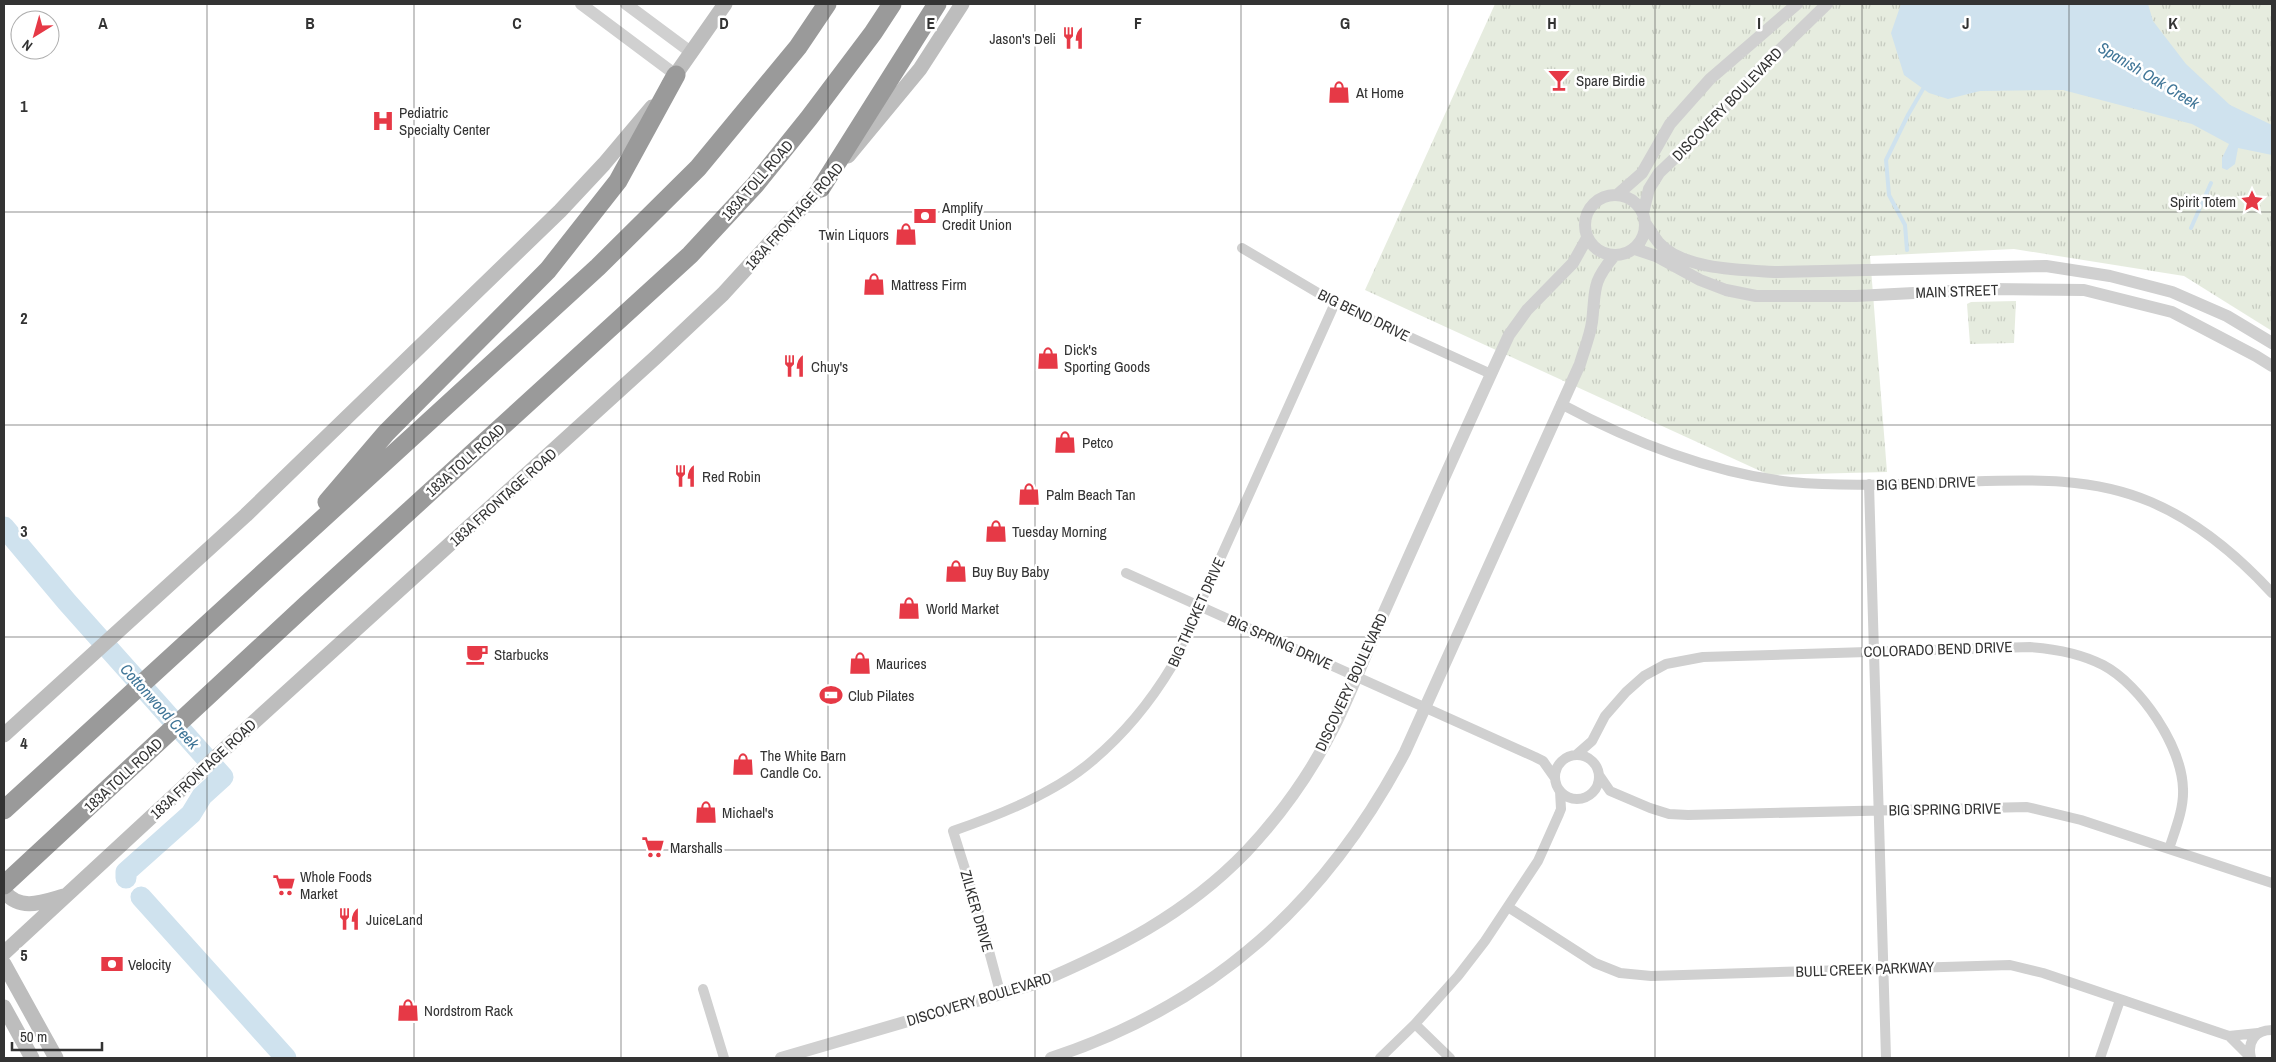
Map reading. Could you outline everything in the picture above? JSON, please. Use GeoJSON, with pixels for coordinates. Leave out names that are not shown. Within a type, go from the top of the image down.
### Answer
{"type":"FeatureCollection","features":[{"type":"Feature","properties":{"kind":"highway"},"geometry":{"type":"LineString","coordinates":[[4,810],[591,273],[698,168],[798,47],[827,4]]}},
{"type":"Feature","properties":{"kind":"highway","name":"183A TOLL ROAD"},"geometry":{"type":"LineString","coordinates":[[4,885],[307,604],[690,255],[755,185],[803,126],[873,33],[892,4]]}},
{"type":"Feature","properties":{"kind":"highway"},"geometry":{"type":"LineString","coordinates":[[821,188],[937,4]]}},
{"type":"Feature","properties":{"kind":"highway"},"geometry":{"type":"LineString","coordinates":[[272,565],[386,433],[548,270],[618,181],[676,75]]}},
{"type":"Feature","properties":{"kind":"main road"},"geometry":{"type":"LineString","coordinates":[[4,735],[246,515],[560,211],[604,164],[676,75],[725,4]]}},
{"type":"Feature","properties":{"kind":"main road","name":"183A FRONTAGE ROAD"},"geometry":{"type":"LineString","coordinates":[[4,953],[255,721],[656,357],[722,294],[821,188],[881,119],[920,69],[962,4]]}},
{"type":"Feature","properties":{"kind":"main road"},"geometry":{"type":"LineString","coordinates":[[4,891],[16,901],[29,905],[68,894]]}},
{"type":"Feature","properties":{"kind":"main road"},"geometry":{"type":"LineString","coordinates":[[4,964],[56,1058]]}},
{"type":"Feature","properties":{"kind":"main road"},"geometry":{"type":"LineString","coordinates":[[4,1006],[32,1058]]}},
{"type":"Feature","properties":{"kind":"main road"},"geometry":{"type":"LineString","coordinates":[[4,1024],[20,1036]]}},
{"type":"Feature","properties":{"kind":"street"},"geometry":{"type":"LineString","coordinates":[[582,4],[676,75]]}},
{"type":"Feature","properties":{"kind":"street"},"geometry":{"type":"LineString","coordinates":[[626,4],[692,53]]}},
{"type":"Feature","properties":{"kind":"street","name":"DISCOVERY BOULEVARD"},"geometry":{"type":"LineString","coordinates":[[1617,195],[1642,173],[1670,124],[1710,79],[1796,4]]}},
{"type":"Feature","properties":{"kind":"street","name":"DISCOVERY BOULEVARD"},"geometry":{"type":"LineString","coordinates":[[1644,218],[1649,189],[1659,173],[1700,135],[1742,86],[1827,4]]}},
{"type":"Feature","properties":{"kind":"street"},"geometry":{"type":"LineString","coordinates":[[1617,195],[1633,200],[1644,218],[1645,233],[1635,249],[1628,253],[1614,256],[1598,251],[1587,238],[1584,222],[1590,207],[1602,197],[1617,195]]}},
{"type":"Feature","properties":{"kind":"street","name":"MAIN STREET"},"geometry":{"type":"LineString","coordinates":[[1644,218],[1660,244],[1681,257],[1708,265],[1740,270],[1776,272],[2046,266],[2110,276],[2178,295],[2227,316],[2272,343]]}},
{"type":"Feature","properties":{"kind":"street","name":"DISCOVERY BOULEVARD"},"geometry":{"type":"LineString","coordinates":[[781,1058],[1000,992],[1035,984],[1112,950],[1169,918],[1199,895],[1246,852],[1298,788],[1335,724],[1509,335],[1544,290],[1573,263],[1587,238]]}},
{"type":"Feature","properties":{"kind":"street","name":"BIG BEND DRIVE"},"geometry":{"type":"LineString","coordinates":[[1242,248],[1335,302],[1491,374]]}},
{"type":"Feature","properties":{"kind":"street","name":"MAIN STREET"},"geometry":{"type":"LineString","coordinates":[[1635,249],[1656,256],[1700,280],[1726,290],[1756,296],[1856,296],[1991,289],[2084,290],[2172,312],[2272,366]]}},
{"type":"Feature","properties":{"kind":"street"},"geometry":{"type":"LineString","coordinates":[[1051,1058],[1094,1044],[1153,1015],[1234,964],[1276,928],[1317,884],[1359,829],[1389,783],[1405,752],[1580,364],[1592,321],[1592,302],[1596,282],[1601,271],[1614,256]]}},
{"type":"Feature","properties":{"kind":"street"},"geometry":{"type":"LineString","coordinates":[[1944,267],[1944,291]]}},
{"type":"Feature","properties":{"kind":"street"},"geometry":{"type":"LineString","coordinates":[[2172,312],[2178,295]]}},
{"type":"Feature","properties":{"kind":"street","name":"BIG THICKET DRIVE"},"geometry":{"type":"LineString","coordinates":[[953,830],[1000,814],[1046,791],[1092,762],[1134,718],[1163,682],[1172,666],[1335,302]]}},
{"type":"Feature","properties":{"kind":"street","name":"BIG BEND DRIVE"},"geometry":{"type":"LineString","coordinates":[[1561,404],[1643,442],[1693,461],[1744,474],[1790,482],[1830,485],[2010,479],[2059,480],[2114,490],[2151,502],[2186,521],[2218,542],[2250,570],[2272,593]]}},
{"type":"Feature","properties":{"kind":"street"},"geometry":{"type":"LineString","coordinates":[[1869,484],[1886,1058]]}},
{"type":"Feature","properties":{"kind":"street","name":"BIG SPRING DRIVE"},"geometry":{"type":"LineString","coordinates":[[1126,573],[1543,761],[1563,760]]}},
{"type":"Feature","properties":{"kind":"street","name":"COLORADO BEND DRIVE"},"geometry":{"type":"LineString","coordinates":[[1576,755],[1592,741],[1605,716],[1626,692],[1644,676],[1666,664],[1703,656],[2030,647],[2073,652],[2105,666],[2135,691],[2170,742],[2178,759],[2184,792],[2169,848]]}},
{"type":"Feature","properties":{"kind":"street"},"geometry":{"type":"LineString","coordinates":[[1561,809],[1578,799],[1610,791],[1599,775],[1595,764],[1592,741]]}},
{"type":"Feature","properties":{"kind":"street"},"geometry":{"type":"LineString","coordinates":[[1555,778],[1557,768],[1563,760],[1576,755],[1590,759],[1595,764]]}},
{"type":"Feature","properties":{"kind":"street"},"geometry":{"type":"LineString","coordinates":[[1380,1058],[1415,1024],[1458,976],[1508,907],[1538,861],[1561,809],[1560,791],[1555,778],[1543,761]]}},
{"type":"Feature","properties":{"kind":"street"},"geometry":{"type":"LineString","coordinates":[[1589,796],[1597,787],[1599,775]]}},
{"type":"Feature","properties":{"kind":"street"},"geometry":{"type":"LineString","coordinates":[[1560,791],[1565,796],[1578,799]]}},
{"type":"Feature","properties":{"kind":"street","name":"BIG SPRING DRIVE"},"geometry":{"type":"LineString","coordinates":[[1610,791],[1669,814],[1688,815],[2027,807],[2081,820],[2272,883]]}},
{"type":"Feature","properties":{"kind":"street","name":"ZILKER DRIVE"},"geometry":{"type":"LineString","coordinates":[[953,830],[978,910],[1000,992]]}},
{"type":"Feature","properties":{"kind":"street","name":"BULL CREEK PARKWAY"},"geometry":{"type":"LineString","coordinates":[[1508,907],[1594,963],[1620,973],[1651,976],[2010,965],[2043,973],[2229,1036],[2250,1058]]}},
{"type":"Feature","properties":{"kind":"street"},"geometry":{"type":"LineString","coordinates":[[703,989],[724,1058]]}},
{"type":"Feature","properties":{"kind":"street"},"geometry":{"type":"LineString","coordinates":[[2100,1058],[2120,1000]]}},
{"type":"Feature","properties":{"kind":"street"},"geometry":{"type":"LineString","coordinates":[[1415,1024],[1450,1058]]}},
{"type":"Feature","properties":{"kind":"street"},"geometry":{"type":"LineString","coordinates":[[2250,1058],[2250,1044],[2267,1029]]}},
{"type":"Feature","properties":{"kind":"street","name":"BULL CREEK PARKWAY"},"geometry":{"type":"LineString","coordinates":[[2229,1036],[2267,1029]]}},
{"type":"Feature","properties":{"kind":"green space"},"geometry":{"type":"Polygon","coordinates":[[[1495,4],[2272,4],[2272,331],[2184,276],[2014,249],[1870,256],[1887,472],[1769,475],[1365,290],[1495,4]]]}},
{"type":"Feature","properties":{"kind":"green space"},"geometry":{"type":"Polygon","coordinates":[[[2016,301],[2014,343],[1970,344],[1967,304],[1971,302],[2016,301]]]}},
{"type":"Feature","properties":{"kind":"water","name":"Spanish Oak Creek"},"geometry":{"type":"Polygon","coordinates":[[[1901,4],[2148,4],[2153,21],[2186,64],[2230,105],[2272,125],[2272,155],[2238,148],[2235,164],[2227,170],[2222,168],[2222,158],[2229,144],[2192,124],[2063,90],[1980,91],[1948,99],[1929,93],[1904,75],[1891,33],[1901,4]]]}},
{"type":"Feature","properties":{"kind":"waterway"},"geometry":{"type":"LineString","coordinates":[[1907,250],[1905,225],[1889,195],[1886,160],[1923,89]]}},
{"type":"Feature","properties":{"kind":"waterway"},"geometry":{"type":"LineString","coordinates":[[2191,228],[2211,183]]}},
{"type":"Feature","properties":{"kind":"waterway","name":"Cottonwood Creek"},"geometry":{"type":"LineString","coordinates":[[4,527],[67,602],[223,777],[202,796],[191,814],[126,872],[126,878]]}},
{"type":"Feature","properties":{"kind":"waterway","name":"Cottonwood Creek"},"geometry":{"type":"LineString","coordinates":[[141,897],[286,1058]]}},
{"type":"Feature","properties":{"kind":"place","name":"Jason's Deli"},"geometry":{"type":"Point","coordinates":[1073,38]}},
{"type":"Feature","properties":{"kind":"place","name":"Spare Birdie"},"geometry":{"type":"Point","coordinates":[1559,80]}},
{"type":"Feature","properties":{"kind":"place","name":"At Home"},"geometry":{"type":"Point","coordinates":[1339,92]}},
{"type":"Feature","properties":{"kind":"place","name":"Pediatric Specialty Center"},"geometry":{"type":"Point","coordinates":[383,121]}},
{"type":"Feature","properties":{"kind":"place","name":"Spirit Totem"},"geometry":{"type":"Point","coordinates":[2252,201]}},
{"type":"Feature","properties":{"kind":"place","name":"Amplify Credit Union"},"geometry":{"type":"Point","coordinates":[925,216]}},
{"type":"Feature","properties":{"kind":"place","name":"Twin Liquors"},"geometry":{"type":"Point","coordinates":[906,234]}},
{"type":"Feature","properties":{"kind":"place","name":"Mattress Firm"},"geometry":{"type":"Point","coordinates":[874,284]}},
{"type":"Feature","properties":{"kind":"place","name":"Dick's Sporting Goods"},"geometry":{"type":"Point","coordinates":[1048,358]}},
{"type":"Feature","properties":{"kind":"place","name":"Chuy's"},"geometry":{"type":"Point","coordinates":[794,366]}},
{"type":"Feature","properties":{"kind":"place","name":"Petco"},"geometry":{"type":"Point","coordinates":[1065,442]}},
{"type":"Feature","properties":{"kind":"place","name":"Red Robin"},"geometry":{"type":"Point","coordinates":[685,476]}},
{"type":"Feature","properties":{"kind":"place","name":"Palm Beach Tan"},"geometry":{"type":"Point","coordinates":[1029,494]}},
{"type":"Feature","properties":{"kind":"place","name":"Tuesday Morning"},"geometry":{"type":"Point","coordinates":[996,531]}},
{"type":"Feature","properties":{"kind":"place","name":"Buy Buy Baby"},"geometry":{"type":"Point","coordinates":[956,571]}},
{"type":"Feature","properties":{"kind":"place","name":"World Market"},"geometry":{"type":"Point","coordinates":[909,608]}},
{"type":"Feature","properties":{"kind":"place","name":"Starbucks"},"geometry":{"type":"Point","coordinates":[477,654]}},
{"type":"Feature","properties":{"kind":"place","name":"Maurices"},"geometry":{"type":"Point","coordinates":[860,663]}},
{"type":"Feature","properties":{"kind":"place","name":"Club Pilates"},"geometry":{"type":"Point","coordinates":[831,695]}},
{"type":"Feature","properties":{"kind":"place","name":"The White Barn Candle Co."},"geometry":{"type":"Point","coordinates":[743,764]}},
{"type":"Feature","properties":{"kind":"place","name":"Michael's"},"geometry":{"type":"Point","coordinates":[706,812]}},
{"type":"Feature","properties":{"kind":"place","name":"Marshalls"},"geometry":{"type":"Point","coordinates":[653,847]}},
{"type":"Feature","properties":{"kind":"place","name":"Whole Foods Market"},"geometry":{"type":"Point","coordinates":[284,885]}},
{"type":"Feature","properties":{"kind":"place","name":"JuiceLand"},"geometry":{"type":"Point","coordinates":[349,919]}},
{"type":"Feature","properties":{"kind":"place","name":"Velocity"},"geometry":{"type":"Point","coordinates":[112,964]}},
{"type":"Feature","properties":{"kind":"place","name":"Nordstrom Rack"},"geometry":{"type":"Point","coordinates":[408,1010]}}]}
